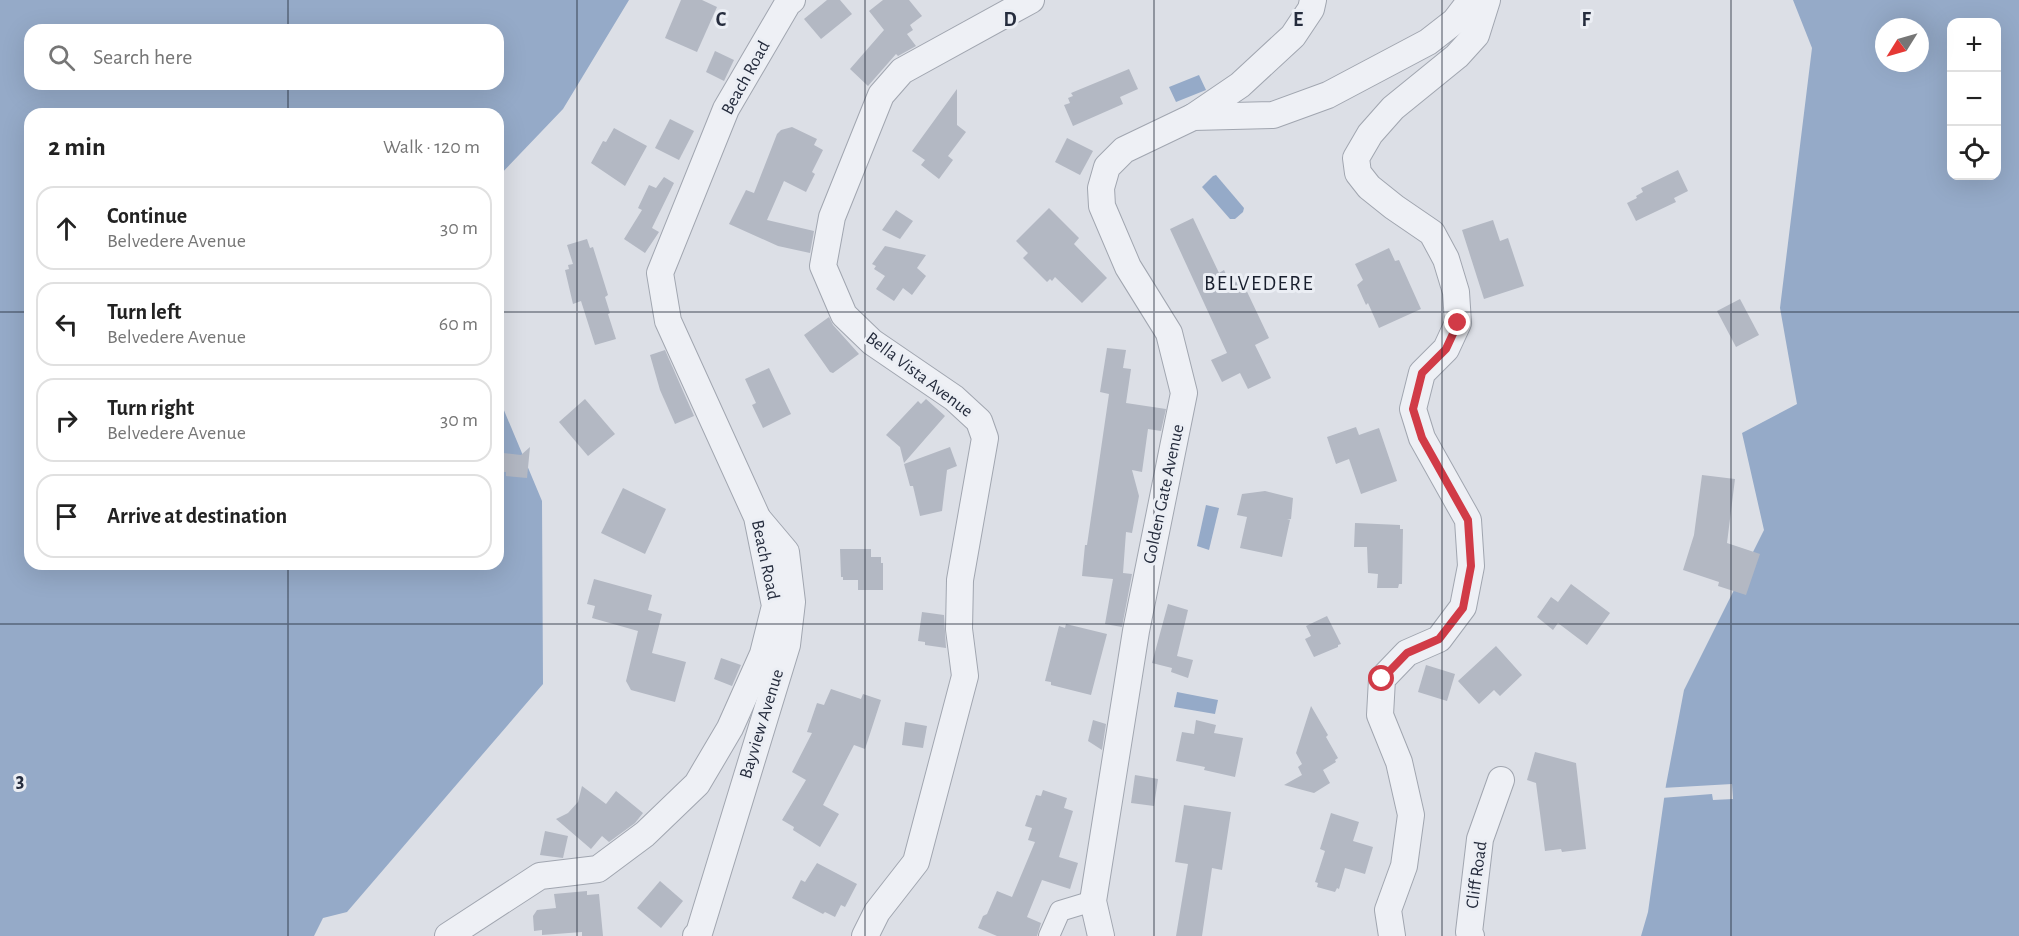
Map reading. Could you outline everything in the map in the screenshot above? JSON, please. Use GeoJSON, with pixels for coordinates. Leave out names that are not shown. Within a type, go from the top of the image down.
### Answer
{"type":"FeatureCollection","features":[{"type":"Feature","properties":{"kind":"street","name":"Beach Road"},"geometry":{"type":"LineString","coordinates":[[448,936],[540,876],[598,869],[645,834],[697,784],[730,728],[763,654],[775,606],[757,517],[668,321],[660,273],[726,109],[788,3],[792,0]]}},
{"type":"Feature","properties":{"kind":"street","name":"Bella Vista Avenue"},"geometry":{"type":"LineString","coordinates":[[864,936],[877,912],[916,862],[943,752],[965,676],[958,629],[960,580],[984,438],[979,421],[954,398],[872,342],[844,315],[823,266],[832,217],[881,95],[902,71],[1031,0]]}},
{"type":"Feature","properties":{"kind":"street","name":"Golden Gate Avenue"},"geometry":{"type":"LineString","coordinates":[[1101,936],[1093,901],[1136,631],[1184,393],[1169,333],[1128,267],[1102,206],[1101,188],[1107,167],[1124,150],[1193,117],[1240,85],[1293,36],[1311,9],[1313,0]]}},
{"type":"Feature","properties":{"kind":"street","name":"Golden Gate Avenue"},"geometry":{"type":"LineString","coordinates":[[1193,117],[1273,116],[1328,95],[1428,42],[1455,21],[1471,0]]}},
{"type":"Feature","properties":{"kind":"street"},"geometry":{"type":"LineString","coordinates":[[1392,936],[1388,910],[1404,866],[1411,815],[1399,762],[1380,715],[1382,679],[1407,653],[1439,639],[1463,608],[1471,566],[1468,520],[1422,438],[1413,409],[1422,373],[1446,349],[1458,323],[1453,281],[1446,259],[1432,233],[1369,187],[1358,173],[1356,158],[1371,134],[1393,108],[1457,56],[1476,35],[1487,0]]}},
{"type":"Feature","properties":{"kind":"street","name":"Bayview Avenue"},"geometry":{"type":"LineString","coordinates":[[696,936],[699,933],[787,645],[792,602],[786,552],[757,517]]}},
{"type":"Feature","properties":{"kind":"street","name":"Cliff Road"},"geometry":{"type":"LineString","coordinates":[[1471,936],[1469,932],[1480,839],[1501,780]]}},
{"type":"Feature","properties":{"kind":"street"},"geometry":{"type":"LineString","coordinates":[[1049,936],[1060,911],[1093,901]]}},
{"type":"Feature","properties":{"kind":"water"},"geometry":{"type":"Polygon","coordinates":[[[0,0],[629,0],[563,109],[504,171],[504,108],[24,108],[24,570],[504,570],[504,410],[542,501],[543,684],[347,912],[323,918],[314,936],[0,936],[0,0]]]}},
{"type":"Feature","properties":{"kind":"water"},"geometry":{"type":"Polygon","coordinates":[[[1793,0],[2019,0],[2019,936],[1641,936],[1648,912],[1666,785],[1684,690],[1764,530],[1742,433],[1797,404],[1780,308],[1812,48],[1793,0]]]}},
{"type":"Feature","properties":{"kind":"water"},"geometry":{"type":"Polygon","coordinates":[[[1199,75],[1206,90],[1176,102],[1169,87],[1199,75]]]}},
{"type":"Feature","properties":{"kind":"water"},"geometry":{"type":"Polygon","coordinates":[[[1216,175],[1244,208],[1235,219],[1230,219],[1202,187],[1216,175]]]}},
{"type":"Feature","properties":{"kind":"water"},"geometry":{"type":"Polygon","coordinates":[[[1206,505],[1219,508],[1209,550],[1197,546],[1206,505]]]}},
{"type":"Feature","properties":{"kind":"water"},"geometry":{"type":"Polygon","coordinates":[[[1177,692],[1218,700],[1215,714],[1174,707],[1177,692]]]}},
{"type":"Feature","properties":{"kind":"pier"},"geometry":{"type":"Polygon","coordinates":[[[1732,784],[1733,799],[1713,800],[1712,794],[1661,798],[1662,788],[1732,784]]]}},
{"type":"Feature","properties":{"kind":"building"},"geometry":{"type":"Polygon","coordinates":[[[681,0],[702,0],[717,7],[697,52],[665,38],[681,0]]]}},
{"type":"Feature","properties":{"kind":"building"},"geometry":{"type":"Polygon","coordinates":[[[827,0],[840,0],[852,14],[821,39],[804,19],[827,0]]]}},
{"type":"Feature","properties":{"kind":"building"},"geometry":{"type":"Polygon","coordinates":[[[883,0],[909,0],[922,16],[910,25],[913,30],[907,34],[916,46],[898,56],[896,54],[868,86],[850,69],[884,30],[869,11],[883,0]]]}},
{"type":"Feature","properties":{"kind":"building"},"geometry":{"type":"Polygon","coordinates":[[[715,51],[734,60],[724,81],[706,72],[715,51]]]}},
{"type":"Feature","properties":{"kind":"building"},"geometry":{"type":"Polygon","coordinates":[[[1129,69],[1138,89],[1120,97],[1123,104],[1073,126],[1064,105],[1070,103],[1068,98],[1073,96],[1071,93],[1129,69]]]}},
{"type":"Feature","properties":{"kind":"building"},"geometry":{"type":"Polygon","coordinates":[[[957,89],[957,125],[966,132],[948,156],[953,160],[939,179],[921,165],[925,160],[912,151],[957,89]]]}},
{"type":"Feature","properties":{"kind":"building"},"geometry":{"type":"Polygon","coordinates":[[[670,119],[694,131],[679,160],[655,148],[670,119]]]}},
{"type":"Feature","properties":{"kind":"building"},"geometry":{"type":"Polygon","coordinates":[[[792,127],[817,139],[814,145],[823,150],[812,172],[815,174],[806,192],[784,181],[767,220],[814,231],[810,253],[778,246],[729,224],[746,190],[754,193],[777,134],[781,130],[792,127]]]}},
{"type":"Feature","properties":{"kind":"building"},"geometry":{"type":"Polygon","coordinates":[[[614,128],[647,146],[625,186],[591,163],[603,141],[606,142],[614,128]]]}},
{"type":"Feature","properties":{"kind":"building"},"geometry":{"type":"Polygon","coordinates":[[[1067,138],[1093,151],[1080,175],[1055,162],[1067,138]]]}},
{"type":"Feature","properties":{"kind":"building"},"geometry":{"type":"Polygon","coordinates":[[[1678,170],[1688,191],[1674,198],[1676,202],[1636,221],[1627,203],[1643,192],[1641,188],[1678,170]]]}},
{"type":"Feature","properties":{"kind":"building"},"geometry":{"type":"Polygon","coordinates":[[[664,177],[674,183],[652,228],[659,232],[645,253],[624,239],[642,210],[638,208],[649,185],[656,188],[664,177]]]}},
{"type":"Feature","properties":{"kind":"building"},"geometry":{"type":"Polygon","coordinates":[[[1049,208],[1079,238],[1074,244],[1107,278],[1082,303],[1055,277],[1052,281],[1050,279],[1047,282],[1023,258],[1028,253],[1016,241],[1049,208]]]}},
{"type":"Feature","properties":{"kind":"building"},"geometry":{"type":"Polygon","coordinates":[[[896,210],[913,221],[900,239],[882,230],[896,210]]]}},
{"type":"Feature","properties":{"kind":"building"},"geometry":{"type":"Polygon","coordinates":[[[1193,218],[1219,273],[1224,270],[1231,285],[1241,279],[1269,338],[1255,345],[1271,378],[1248,389],[1240,373],[1222,382],[1211,360],[1227,353],[1170,229],[1193,218]]]}},
{"type":"Feature","properties":{"kind":"building"},"geometry":{"type":"Polygon","coordinates":[[[1493,220],[1500,241],[1508,238],[1524,286],[1484,299],[1462,230],[1493,220]]]}},
{"type":"Feature","properties":{"kind":"building"},"geometry":{"type":"Polygon","coordinates":[[[587,239],[590,248],[593,247],[608,295],[605,297],[610,313],[608,314],[616,339],[595,345],[581,301],[573,304],[565,270],[569,269],[568,265],[573,264],[567,245],[587,239]]]}},
{"type":"Feature","properties":{"kind":"building"},"geometry":{"type":"Polygon","coordinates":[[[885,246],[926,255],[917,268],[926,276],[912,295],[903,288],[894,301],[876,289],[885,276],[874,269],[876,266],[872,264],[885,246]]]}},
{"type":"Feature","properties":{"kind":"building"},"geometry":{"type":"Polygon","coordinates":[[[1389,248],[1395,261],[1399,260],[1421,309],[1379,328],[1357,285],[1363,280],[1355,264],[1389,248]]]}},
{"type":"Feature","properties":{"kind":"building"},"geometry":{"type":"Polygon","coordinates":[[[1740,299],[1759,335],[1736,347],[1717,311],[1740,299]]]}},
{"type":"Feature","properties":{"kind":"building"},"geometry":{"type":"Polygon","coordinates":[[[829,317],[833,325],[859,354],[833,373],[804,335],[829,317]]]}},
{"type":"Feature","properties":{"kind":"building"},"geometry":{"type":"Polygon","coordinates":[[[1107,348],[1126,350],[1123,368],[1131,369],[1126,403],[1166,409],[1161,431],[1148,429],[1142,472],[1132,470],[1139,496],[1132,533],[1126,532],[1123,573],[1132,574],[1122,627],[1105,624],[1113,579],[1082,576],[1109,394],[1100,392],[1107,348]]]}},
{"type":"Feature","properties":{"kind":"building"},"geometry":{"type":"Polygon","coordinates":[[[665,350],[694,416],[675,424],[660,390],[650,355],[665,350]]]}},
{"type":"Feature","properties":{"kind":"building"},"geometry":{"type":"Polygon","coordinates":[[[769,368],[791,414],[763,428],[752,405],[756,403],[745,379],[769,368]]]}},
{"type":"Feature","properties":{"kind":"building"},"geometry":{"type":"Polygon","coordinates":[[[585,399],[615,434],[588,456],[559,422],[585,399]]]}},
{"type":"Feature","properties":{"kind":"building"},"geometry":{"type":"Polygon","coordinates":[[[926,399],[945,416],[904,463],[900,447],[886,435],[918,401],[921,404],[926,399]]]}},
{"type":"Feature","properties":{"kind":"building"},"geometry":{"type":"Polygon","coordinates":[[[1356,427],[1359,435],[1379,428],[1397,481],[1361,494],[1349,459],[1336,464],[1327,437],[1356,427]]]}},
{"type":"Feature","properties":{"kind":"building"},"geometry":{"type":"Polygon","coordinates":[[[530,447],[527,478],[506,476],[504,453],[521,455],[530,447]]]}},
{"type":"Feature","properties":{"kind":"building"},"geometry":{"type":"Polygon","coordinates":[[[950,447],[957,466],[947,470],[942,511],[920,516],[913,486],[910,486],[904,464],[950,447]]]}},
{"type":"Feature","properties":{"kind":"building"},"geometry":{"type":"Polygon","coordinates":[[[1702,475],[1735,479],[1727,543],[1760,554],[1746,595],[1718,586],[1719,582],[1683,570],[1694,535],[1702,475]]]}},
{"type":"Feature","properties":{"kind":"building"},"geometry":{"type":"Polygon","coordinates":[[[623,488],[666,509],[645,554],[601,533],[623,488]]]}},
{"type":"Feature","properties":{"kind":"building"},"geometry":{"type":"Polygon","coordinates":[[[1265,491],[1293,498],[1291,519],[1287,520],[1290,520],[1282,557],[1240,548],[1247,517],[1237,515],[1242,494],[1265,491]]]}},
{"type":"Feature","properties":{"kind":"building"},"geometry":{"type":"Polygon","coordinates":[[[1355,523],[1400,525],[1400,529],[1403,529],[1402,584],[1399,584],[1398,588],[1377,588],[1378,574],[1368,573],[1367,547],[1354,547],[1355,523]]]}},
{"type":"Feature","properties":{"kind":"building"},"geometry":{"type":"Polygon","coordinates":[[[840,549],[871,549],[871,557],[881,557],[883,590],[858,590],[858,580],[843,580],[840,549]]]}},
{"type":"Feature","properties":{"kind":"building"},"geometry":{"type":"Polygon","coordinates":[[[594,579],[652,595],[648,610],[662,614],[652,653],[686,662],[675,702],[631,690],[626,681],[638,631],[592,618],[595,606],[587,604],[594,579]]]}},
{"type":"Feature","properties":{"kind":"building"},"geometry":{"type":"Polygon","coordinates":[[[1571,584],[1610,613],[1587,645],[1558,623],[1553,630],[1537,617],[1551,597],[1558,602],[1571,584]]]}},
{"type":"Feature","properties":{"kind":"building"},"geometry":{"type":"Polygon","coordinates":[[[1168,604],[1188,610],[1177,656],[1193,660],[1188,678],[1171,672],[1172,668],[1152,663],[1168,604]]]}},
{"type":"Feature","properties":{"kind":"building"},"geometry":{"type":"Polygon","coordinates":[[[922,612],[944,615],[946,648],[925,645],[925,642],[918,641],[922,612]]]}},
{"type":"Feature","properties":{"kind":"building"},"geometry":{"type":"Polygon","coordinates":[[[1327,616],[1341,644],[1314,657],[1305,639],[1311,636],[1306,626],[1327,616]]]}},
{"type":"Feature","properties":{"kind":"building"},"geometry":{"type":"Polygon","coordinates":[[[1066,624],[1107,634],[1091,695],[1051,685],[1051,682],[1045,681],[1059,626],[1065,628],[1066,624]]]}},
{"type":"Feature","properties":{"kind":"building"},"geometry":{"type":"Polygon","coordinates":[[[1496,646],[1522,675],[1500,696],[1494,690],[1479,704],[1458,681],[1496,646]]]}},
{"type":"Feature","properties":{"kind":"building"},"geometry":{"type":"Polygon","coordinates":[[[721,658],[741,665],[732,686],[714,679],[721,658]]]}},
{"type":"Feature","properties":{"kind":"building"},"geometry":{"type":"Polygon","coordinates":[[[1426,665],[1455,674],[1447,701],[1418,692],[1426,665]]]}},
{"type":"Feature","properties":{"kind":"building"},"geometry":{"type":"Polygon","coordinates":[[[831,689],[861,699],[863,694],[881,700],[865,749],[854,745],[823,805],[839,814],[820,847],[782,820],[806,780],[792,772],[812,733],[807,732],[817,703],[824,705],[831,689]]]}},
{"type":"Feature","properties":{"kind":"building"},"geometry":{"type":"Polygon","coordinates":[[[1311,706],[1338,758],[1336,762],[1323,770],[1330,783],[1314,793],[1284,785],[1302,775],[1298,767],[1302,764],[1296,753],[1311,706]]]}},
{"type":"Feature","properties":{"kind":"building"},"geometry":{"type":"Polygon","coordinates":[[[1093,720],[1106,724],[1102,750],[1088,741],[1093,720]]]}},
{"type":"Feature","properties":{"kind":"building"},"geometry":{"type":"Polygon","coordinates":[[[1196,720],[1216,725],[1214,733],[1243,738],[1235,777],[1176,761],[1182,732],[1194,734],[1196,720]]]}},
{"type":"Feature","properties":{"kind":"building"},"geometry":{"type":"Polygon","coordinates":[[[905,722],[927,726],[923,748],[902,745],[905,722]]]}},
{"type":"Feature","properties":{"kind":"building"},"geometry":{"type":"Polygon","coordinates":[[[1535,752],[1576,763],[1586,849],[1562,852],[1561,849],[1545,851],[1536,783],[1527,780],[1535,752]]]}},
{"type":"Feature","properties":{"kind":"building"},"geometry":{"type":"Polygon","coordinates":[[[1135,775],[1158,779],[1154,806],[1131,803],[1135,775]]]}},
{"type":"Feature","properties":{"kind":"building"},"geometry":{"type":"Polygon","coordinates":[[[582,786],[606,804],[616,791],[643,813],[635,823],[609,842],[602,836],[591,849],[556,819],[568,813],[578,802],[582,786]]]}},
{"type":"Feature","properties":{"kind":"building"},"geometry":{"type":"Polygon","coordinates":[[[1043,790],[1067,798],[1064,808],[1073,811],[1059,857],[1078,863],[1070,889],[1042,880],[1027,917],[1041,923],[1037,936],[997,936],[978,928],[997,891],[1012,897],[1035,842],[1028,840],[1032,828],[1025,826],[1036,795],[1041,796],[1043,790]]]}},
{"type":"Feature","properties":{"kind":"building"},"geometry":{"type":"Polygon","coordinates":[[[1184,805],[1231,812],[1222,870],[1212,868],[1202,936],[1176,936],[1188,864],[1175,862],[1184,805]]]}},
{"type":"Feature","properties":{"kind":"building"},"geometry":{"type":"Polygon","coordinates":[[[1331,813],[1359,822],[1353,841],[1373,847],[1365,874],[1345,868],[1339,889],[1337,888],[1335,892],[1317,887],[1318,883],[1315,882],[1325,851],[1320,849],[1331,813]]]}},
{"type":"Feature","properties":{"kind":"building"},"geometry":{"type":"Polygon","coordinates":[[[545,831],[568,836],[563,858],[540,855],[545,831]]]}},
{"type":"Feature","properties":{"kind":"building"},"geometry":{"type":"Polygon","coordinates":[[[817,863],[857,884],[845,907],[841,905],[835,917],[825,912],[823,914],[792,898],[801,880],[805,882],[817,863]]]}},
{"type":"Feature","properties":{"kind":"building"},"geometry":{"type":"Polygon","coordinates":[[[660,881],[683,901],[661,928],[637,908],[660,881]]]}},
{"type":"Feature","properties":{"kind":"building"},"geometry":{"type":"Polygon","coordinates":[[[587,891],[587,895],[599,894],[603,936],[582,936],[582,932],[542,935],[542,930],[534,931],[533,916],[537,910],[556,908],[554,894],[587,891]]]}},
{"type":"Feature","properties":{"kind":"district","name":"BELVEDERE"},"geometry":{"type":"Point","coordinates":[1259,283]}},
{"type":"Feature","properties":{"kind":"route"},"geometry":{"type":"LineString","coordinates":[[1382,679],[1407,653],[1439,639],[1463,608],[1471,566],[1468,520],[1422,438],[1413,409],[1422,373],[1446,349],[1458,323]]}}]}
